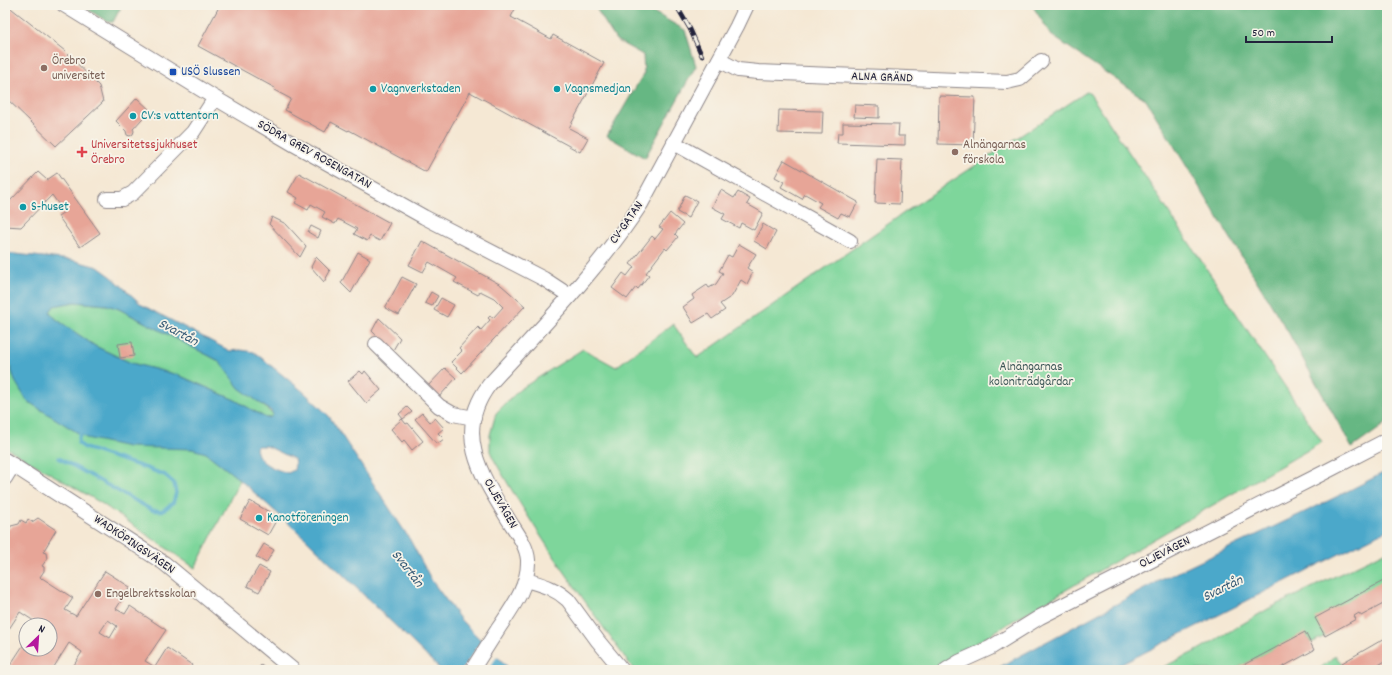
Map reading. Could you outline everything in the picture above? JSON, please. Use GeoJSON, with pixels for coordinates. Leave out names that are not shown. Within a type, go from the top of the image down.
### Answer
{"type":"FeatureCollection","features":[{"type":"Feature","properties":{"kind":"street","name":"SÖDRA GREV ROSENGATAN"},"geometry":{"type":"LineString","coordinates":[[64,5],[215,98],[295,145],[424,216],[544,279],[570,296]]}},
{"type":"Feature","properties":{"kind":"street","name":"CV-GATAN"},"geometry":{"type":"LineString","coordinates":[[474,418],[479,402],[489,385],[570,296],[627,226],[641,204],[747,5]]}},
{"type":"Feature","properties":{"kind":"street","name":"ALNA GRÄND"},"geometry":{"type":"LineString","coordinates":[[719,60],[738,70],[758,72],[1007,82],[1020,79],[1041,61]]}},
{"type":"Feature","properties":{"kind":"street"},"geometry":{"type":"LineString","coordinates":[[107,199],[122,199],[133,193],[193,132],[215,98]]}},
{"type":"Feature","properties":{"kind":"street"},"geometry":{"type":"LineString","coordinates":[[674,143],[850,241]]}},
{"type":"Feature","properties":{"kind":"street"},"geometry":{"type":"LineString","coordinates":[[376,344],[439,406],[453,414],[474,418]]}},
{"type":"Feature","properties":{"kind":"street","name":"OLJEVÄGEN"},"geometry":{"type":"LineString","coordinates":[[472,670],[516,602],[526,580],[528,560],[525,549],[479,469],[474,453],[472,439],[474,418]]}},
{"type":"Feature","properties":{"kind":"street","name":"OLJEVÄGEN"},"geometry":{"type":"LineString","coordinates":[[946,670],[959,662],[990,648],[1040,617],[1387,440]]}},
{"type":"Feature","properties":{"kind":"street"},"geometry":{"type":"LineString","coordinates":[[5,478],[9,463]]}},
{"type":"Feature","properties":{"kind":"street","name":"WADKÖPINGSVÄGEN"},"geometry":{"type":"LineString","coordinates":[[9,463],[164,563],[292,670]]}},
{"type":"Feature","properties":{"kind":"street"},"geometry":{"type":"LineString","coordinates":[[526,580],[551,588],[563,595],[622,670]]}},
{"type":"Feature","properties":{"kind":"green space"},"geometry":{"type":"Polygon","coordinates":[[[81,5],[122,5],[113,22],[108,22],[81,5]]]}},
{"type":"Feature","properties":{"kind":"green space"},"geometry":{"type":"Polygon","coordinates":[[[594,5],[641,5],[685,30],[696,66],[645,158],[607,136],[644,73],[643,55],[616,40],[594,5]]]}},
{"type":"Feature","properties":{"kind":"green space"},"geometry":{"type":"Polygon","coordinates":[[[1032,5],[1387,5],[1387,423],[1352,448],[1288,332],[1146,100],[1051,35],[1032,5]]]}},
{"type":"Feature","properties":{"kind":"green space","name":"Alnängarnas koloniträdgårdar"},"geometry":{"type":"Polygon","coordinates":[[[1088,91],[1322,442],[1021,616],[931,670],[634,670],[578,592],[526,513],[493,458],[490,451],[490,435],[496,413],[519,390],[583,349],[616,367],[673,324],[697,358],[911,208],[1088,91]]]}},
{"type":"Feature","properties":{"kind":"green space"},"geometry":{"type":"Polygon","coordinates":[[[75,302],[107,305],[119,309],[219,361],[223,367],[273,415],[266,418],[235,400],[178,375],[131,363],[95,346],[56,319],[50,312],[54,305],[75,302]]]}},
{"type":"Feature","properties":{"kind":"green space"},"geometry":{"type":"Polygon","coordinates":[[[5,361],[10,365],[15,381],[192,449],[207,452],[240,480],[195,568],[101,503],[5,447],[5,361]]]}},
{"type":"Feature","properties":{"kind":"green space"},"geometry":{"type":"Polygon","coordinates":[[[1387,551],[1387,579],[1325,636],[1311,643],[1305,633],[1234,670],[1157,670],[1198,650],[1268,609],[1387,551]]]}},
{"type":"Feature","properties":{"kind":"green space"},"geometry":{"type":"Polygon","coordinates":[[[1335,655],[1346,670],[1318,670],[1329,661],[1335,655]]]}},
{"type":"Feature","properties":{"kind":"water","name":"Svartån"},"geometry":{"type":"Polygon","coordinates":[[[5,253],[72,260],[98,267],[112,277],[142,305],[230,351],[240,350],[254,352],[305,393],[329,416],[409,538],[432,581],[461,620],[511,670],[441,670],[305,538],[240,480],[206,453],[192,449],[128,447],[86,438],[27,401],[15,381],[10,365],[5,361],[5,253]],[[75,302],[54,306],[50,312],[56,319],[95,346],[131,363],[178,375],[235,400],[266,418],[273,415],[271,411],[239,388],[219,361],[119,309],[107,305],[75,302]],[[257,446],[257,454],[268,465],[288,473],[294,470],[294,459],[267,446],[257,446]]]}},
{"type":"Feature","properties":{"kind":"water","name":"Svartån"},"geometry":{"type":"Polygon","coordinates":[[[1387,471],[1387,530],[1110,670],[994,670],[1159,581],[1330,500],[1387,471]]]}},
{"type":"Feature","properties":{"kind":"pier"},"geometry":{"type":"Polygon","coordinates":[[[483,639],[498,655],[488,670],[462,670],[483,639]]]}},
{"type":"Feature","properties":{"kind":"building","name":"Örebro universitet"},"geometry":{"type":"Polygon","coordinates":[[[5,5],[7,5],[65,51],[99,86],[103,102],[56,146],[5,97],[5,5]]]}},
{"type":"Feature","properties":{"kind":"building","name":"Vagnverkstaden"},"geometry":{"type":"Polygon","coordinates":[[[220,5],[517,5],[511,17],[551,39],[553,35],[604,63],[569,128],[588,138],[580,152],[470,92],[426,172],[349,130],[348,131],[331,122],[325,132],[285,110],[291,99],[274,90],[275,88],[198,46],[220,5]]]}},
{"type":"Feature","properties":{"kind":"building"},"geometry":{"type":"Polygon","coordinates":[[[939,96],[975,97],[973,145],[938,144],[939,96]]]}},
{"type":"Feature","properties":{"kind":"building","name":"CV:s vattentorn"},"geometry":{"type":"Polygon","coordinates":[[[137,98],[150,110],[133,129],[133,134],[130,136],[127,135],[126,131],[116,121],[137,98]]]}},
{"type":"Feature","properties":{"kind":"building"},"geometry":{"type":"Polygon","coordinates":[[[855,105],[879,106],[879,118],[854,117],[855,105]]]}},
{"type":"Feature","properties":{"kind":"building"},"geometry":{"type":"Polygon","coordinates":[[[779,110],[823,111],[822,134],[778,133],[779,110]]]}},
{"type":"Feature","properties":{"kind":"building"},"geometry":{"type":"Polygon","coordinates":[[[843,123],[899,124],[898,136],[905,136],[905,145],[837,143],[838,133],[843,133],[843,123]]]}},
{"type":"Feature","properties":{"kind":"building"},"geometry":{"type":"Polygon","coordinates":[[[877,159],[902,160],[900,204],[875,203],[877,159]]]}},
{"type":"Feature","properties":{"kind":"building"},"geometry":{"type":"Polygon","coordinates":[[[784,160],[858,202],[850,217],[841,213],[838,218],[818,207],[821,203],[805,194],[802,199],[781,187],[784,182],[775,177],[784,160]]]}},
{"type":"Feature","properties":{"kind":"building","name":"S-huset"},"geometry":{"type":"Polygon","coordinates":[[[38,172],[47,180],[57,173],[100,233],[80,247],[58,216],[64,212],[52,195],[21,227],[5,226],[5,202],[9,202],[38,172]]]}},
{"type":"Feature","properties":{"kind":"building"},"geometry":{"type":"Polygon","coordinates":[[[299,173],[390,223],[380,241],[370,236],[367,241],[354,234],[357,229],[338,219],[335,224],[322,217],[325,212],[311,204],[308,210],[295,203],[298,198],[288,192],[299,173]]]}},
{"type":"Feature","properties":{"kind":"building"},"geometry":{"type":"Polygon","coordinates":[[[721,190],[734,198],[738,192],[750,199],[747,204],[763,213],[754,230],[741,223],[739,228],[722,219],[725,214],[712,207],[721,190]]]}},
{"type":"Feature","properties":{"kind":"building"},"geometry":{"type":"Polygon","coordinates":[[[685,195],[697,201],[688,218],[677,212],[685,195]]]}},
{"type":"Feature","properties":{"kind":"building"},"geometry":{"type":"Polygon","coordinates":[[[670,213],[683,224],[675,234],[678,237],[667,250],[665,248],[646,273],[649,275],[638,289],[636,287],[627,299],[612,288],[623,273],[627,276],[634,267],[630,264],[652,236],[655,239],[663,229],[659,227],[670,213]]]}},
{"type":"Feature","properties":{"kind":"building"},"geometry":{"type":"Polygon","coordinates":[[[272,217],[286,224],[306,246],[300,257],[269,224],[272,217]]]}},
{"type":"Feature","properties":{"kind":"building"},"geometry":{"type":"Polygon","coordinates":[[[763,224],[776,232],[767,249],[754,241],[763,224]]]}},
{"type":"Feature","properties":{"kind":"building"},"geometry":{"type":"Polygon","coordinates":[[[311,226],[321,231],[318,238],[308,232],[311,226]]]}},
{"type":"Feature","properties":{"kind":"building"},"geometry":{"type":"Polygon","coordinates":[[[422,241],[501,285],[525,306],[462,373],[451,362],[462,351],[459,348],[478,327],[481,330],[490,320],[488,318],[490,316],[493,318],[503,307],[494,298],[480,291],[478,295],[454,282],[457,278],[429,262],[423,272],[409,265],[422,241]]]}},
{"type":"Feature","properties":{"kind":"building"},"geometry":{"type":"Polygon","coordinates":[[[739,244],[756,254],[747,268],[753,272],[747,284],[741,280],[732,296],[720,304],[725,310],[712,319],[708,314],[693,323],[683,307],[694,299],[692,295],[707,285],[709,288],[716,284],[723,273],[719,271],[728,255],[732,257],[739,244]]]}},
{"type":"Feature","properties":{"kind":"building"},"geometry":{"type":"Polygon","coordinates":[[[358,252],[370,259],[351,293],[341,283],[358,252]]]}},
{"type":"Feature","properties":{"kind":"building"},"geometry":{"type":"Polygon","coordinates":[[[316,257],[330,271],[324,282],[311,267],[316,257]]]}},
{"type":"Feature","properties":{"kind":"building"},"geometry":{"type":"Polygon","coordinates":[[[402,277],[416,284],[399,315],[385,308],[402,277]]]}},
{"type":"Feature","properties":{"kind":"building"},"geometry":{"type":"Polygon","coordinates":[[[431,292],[438,296],[432,306],[425,303],[431,292]]]}},
{"type":"Feature","properties":{"kind":"building"},"geometry":{"type":"Polygon","coordinates":[[[441,298],[454,305],[447,317],[434,310],[441,298]]]}},
{"type":"Feature","properties":{"kind":"building"},"geometry":{"type":"Polygon","coordinates":[[[379,318],[400,338],[392,352],[372,331],[379,318]]]}},
{"type":"Feature","properties":{"kind":"building"},"geometry":{"type":"Polygon","coordinates":[[[132,342],[134,356],[120,358],[118,344],[132,342]]]}},
{"type":"Feature","properties":{"kind":"building"},"geometry":{"type":"Polygon","coordinates":[[[445,368],[456,378],[438,398],[427,387],[445,368]]]}},
{"type":"Feature","properties":{"kind":"building"},"geometry":{"type":"Polygon","coordinates":[[[360,371],[363,374],[365,371],[381,390],[366,403],[348,381],[360,371]]]}},
{"type":"Feature","properties":{"kind":"building"},"geometry":{"type":"Polygon","coordinates":[[[407,407],[412,412],[403,419],[399,414],[407,407]]]}},
{"type":"Feature","properties":{"kind":"building"},"geometry":{"type":"Polygon","coordinates":[[[422,413],[430,422],[435,418],[444,428],[438,433],[444,439],[437,444],[415,419],[422,413]]]}},
{"type":"Feature","properties":{"kind":"building"},"geometry":{"type":"Polygon","coordinates":[[[402,419],[406,424],[408,423],[423,441],[412,450],[404,440],[402,442],[391,429],[402,419]]]}},
{"type":"Feature","properties":{"kind":"building","name":"Kanotföreningen"},"geometry":{"type":"Polygon","coordinates":[[[250,501],[278,517],[268,535],[240,519],[250,501]]]}},
{"type":"Feature","properties":{"kind":"building"},"geometry":{"type":"Polygon","coordinates":[[[38,518],[56,530],[43,552],[46,553],[47,559],[42,566],[44,567],[44,571],[40,577],[73,598],[65,610],[76,616],[105,571],[130,587],[116,609],[125,614],[130,606],[166,630],[145,661],[155,667],[167,648],[192,665],[189,670],[71,670],[82,652],[69,643],[52,670],[7,670],[18,653],[18,657],[58,657],[58,617],[28,617],[20,612],[7,632],[5,630],[5,530],[7,528],[9,529],[11,526],[19,524],[21,520],[26,523],[28,519],[32,522],[38,518]],[[108,620],[100,632],[110,638],[117,626],[108,620]]]}},
{"type":"Feature","properties":{"kind":"building"},"geometry":{"type":"Polygon","coordinates":[[[264,544],[274,550],[266,563],[256,557],[264,544]]]}},
{"type":"Feature","properties":{"kind":"building"},"geometry":{"type":"Polygon","coordinates":[[[259,566],[270,572],[259,592],[247,586],[259,566]]]}},
{"type":"Feature","properties":{"kind":"building"},"geometry":{"type":"Polygon","coordinates":[[[1387,579],[1387,602],[1361,616],[1359,613],[1354,616],[1356,619],[1325,636],[1315,618],[1387,579]]]}},
{"type":"Feature","properties":{"kind":"building"},"geometry":{"type":"Polygon","coordinates":[[[1305,632],[1314,650],[1277,670],[1234,670],[1305,632]]]}},
{"type":"Feature","properties":{"kind":"building"},"geometry":{"type":"Polygon","coordinates":[[[1387,637],[1387,660],[1370,670],[1346,670],[1342,663],[1387,637]]]}},
{"type":"Feature","properties":{"kind":"building"},"geometry":{"type":"Polygon","coordinates":[[[261,665],[267,670],[257,670],[261,665]]]}},
{"type":"Feature","properties":{"kind":"waterway"},"geometry":{"type":"LineString","coordinates":[[59,458],[152,510],[162,511],[173,503],[176,493],[174,483],[165,475],[85,448],[78,443],[80,434]]}},
{"type":"Feature","properties":{"kind":"railway"},"geometry":{"type":"LineString","coordinates":[[676,5],[690,29],[702,56]]}},
{"type":"Feature","properties":{"kind":"place","name":"Örebro universitet"},"geometry":{"type":"Point","coordinates":[44,68]}},
{"type":"Feature","properties":{"kind":"place","name":"USÖ Slussen"},"geometry":{"type":"Point","coordinates":[173,72]}},
{"type":"Feature","properties":{"kind":"place","name":"Vagnverkstaden"},"geometry":{"type":"Point","coordinates":[373,89]}},
{"type":"Feature","properties":{"kind":"place","name":"Vagnsmedjan"},"geometry":{"type":"Point","coordinates":[557,89]}},
{"type":"Feature","properties":{"kind":"place","name":"CV:s vattentorn"},"geometry":{"type":"Point","coordinates":[133,116]}},
{"type":"Feature","properties":{"kind":"place","name":"Universitetssjukhuset Örebro"},"geometry":{"type":"Point","coordinates":[82,152]}},
{"type":"Feature","properties":{"kind":"place","name":"Alnängarnas förskola"},"geometry":{"type":"Point","coordinates":[955,152]}},
{"type":"Feature","properties":{"kind":"place","name":"S-huset"},"geometry":{"type":"Point","coordinates":[23,207]}},
{"type":"Feature","properties":{"kind":"place","name":"Kanotföreningen"},"geometry":{"type":"Point","coordinates":[259,518]}},
{"type":"Feature","properties":{"kind":"place","name":"Engelbrektsskolan"},"geometry":{"type":"Point","coordinates":[98,594]}}]}
